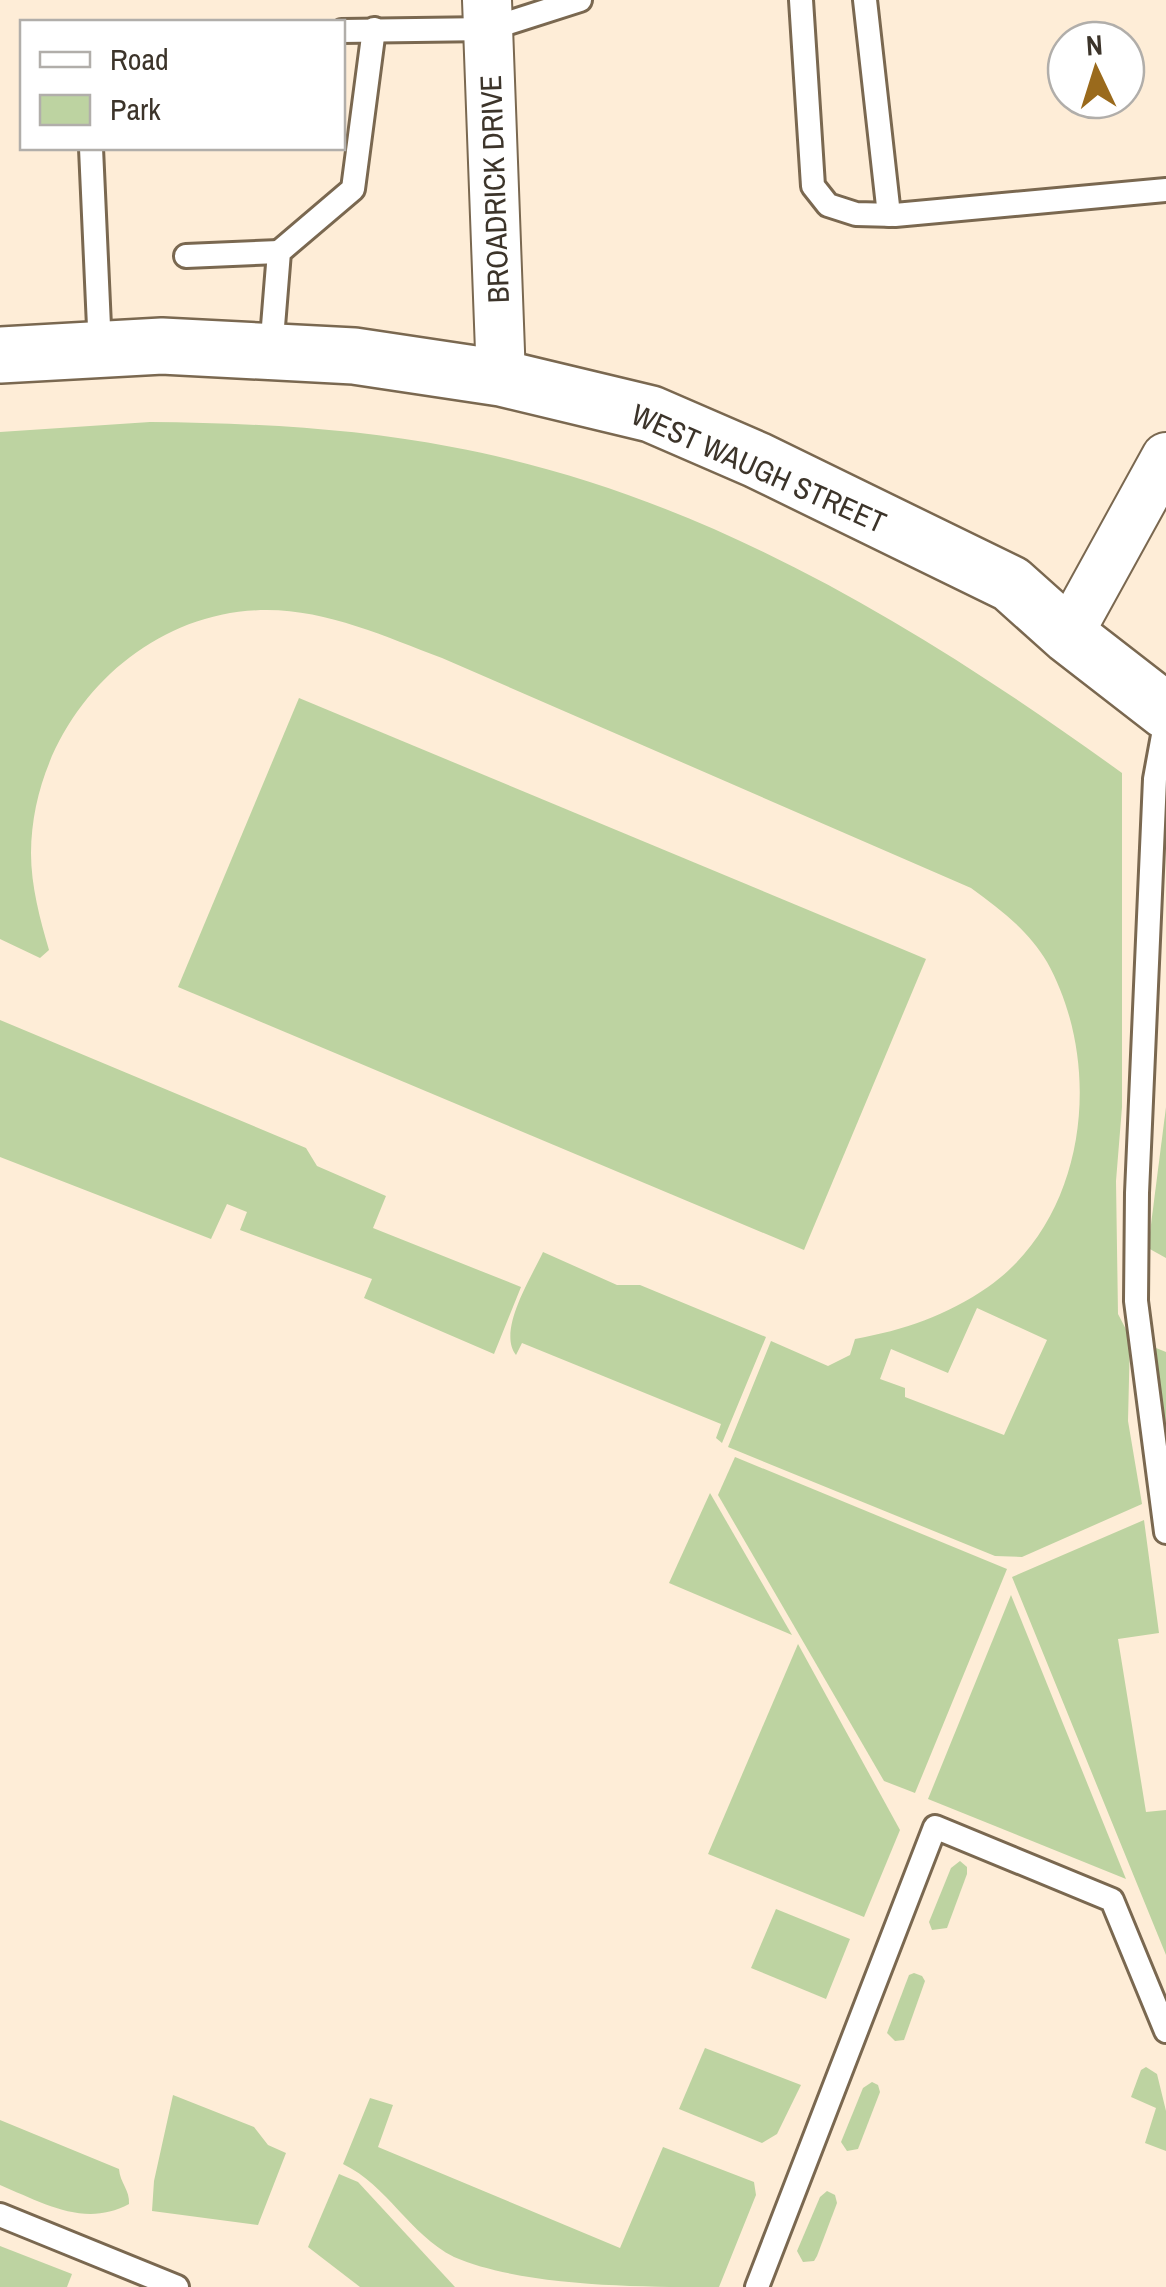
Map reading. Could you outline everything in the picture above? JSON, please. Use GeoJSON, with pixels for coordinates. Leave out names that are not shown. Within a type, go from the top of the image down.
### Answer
{"type":"FeatureCollection","features":[{"type":"Feature","properties":{"kind":"street","name":"BROADRICK DRIVE"},"geometry":{"type":"LineString","coordinates":[[488,14],[501,378]]}},
{"type":"Feature","properties":{"kind":"street","name":"WEST WAUGH STREET"},"geometry":{"type":"LineString","coordinates":[[0,354],[162,346],[354,356],[501,378],[651,414],[757,460],[1011,584],[1166,711]]}},
{"type":"Feature","properties":{"kind":"street"},"geometry":{"type":"LineString","coordinates":[[1068,634],[1166,457]]}},
{"type":"Feature","properties":{"kind":"lane"},"geometry":{"type":"LineString","coordinates":[[345,31],[580,0]]}},
{"type":"Feature","properties":{"kind":"lane"},"geometry":{"type":"LineString","coordinates":[[801,0],[814,186],[828,205],[856,214],[889,215],[1166,190]]}},
{"type":"Feature","properties":{"kind":"lane"},"geometry":{"type":"LineString","coordinates":[[864,0],[889,215]]}},
{"type":"Feature","properties":{"kind":"lane"},"geometry":{"type":"LineString","coordinates":[[186,256],[278,252],[353,189],[374,29]]}},
{"type":"Feature","properties":{"kind":"lane"},"geometry":{"type":"LineString","coordinates":[[91,150],[100,349]]}},
{"type":"Feature","properties":{"kind":"lane"},"geometry":{"type":"LineString","coordinates":[[271,352],[278,252]]}},
{"type":"Feature","properties":{"kind":"lane"},"geometry":{"type":"LineString","coordinates":[[1166,719],[1156,779],[1136,1193],[1136,1301],[1166,1532]]}},
{"type":"Feature","properties":{"kind":"lane"},"geometry":{"type":"LineString","coordinates":[[757,2287],[935,1827],[1112,1900],[1166,2031]]}},
{"type":"Feature","properties":{"kind":"lane"},"geometry":{"type":"LineString","coordinates":[[0,2215],[177,2287]]}},
{"type":"Feature","properties":{"kind":"green space"},"geometry":{"type":"Polygon","coordinates":[[[150,422],[302,428],[452,447],[544,468],[633,497],[805,572],[967,667],[1122,773],[1118,1314],[1130,1337],[1128,1421],[1142,1504],[1022,1557],[995,1556],[728,1447],[771,1341],[828,1366],[850,1355],[855,1339],[908,1326],[956,1306],[988,1287],[1022,1257],[1047,1221],[1066,1180],[1076,1136],[1080,1091],[1076,1046],[1065,1002],[1032,940],[971,888],[442,658],[334,620],[267,610],[220,615],[175,630],[135,653],[101,684],[72,720],[50,761],[36,806],[31,865],[49,950],[40,958],[0,939],[0,432],[150,422]],[[977,1308],[948,1373],[891,1349],[880,1379],[905,1388],[905,1397],[1004,1435],[1047,1340],[977,1308]]]}},
{"type":"Feature","properties":{"kind":"green space"},"geometry":{"type":"Polygon","coordinates":[[[299,698],[926,959],[804,1250],[178,987],[299,698]]]}},
{"type":"Feature","properties":{"kind":"green space"},"geometry":{"type":"Polygon","coordinates":[[[0,1020],[306,1148],[317,1166],[386,1196],[373,1228],[521,1287],[494,1354],[364,1298],[372,1279],[240,1230],[247,1212],[227,1204],[211,1239],[0,1157],[0,1020]]]}},
{"type":"Feature","properties":{"kind":"green space"},"geometry":{"type":"Polygon","coordinates":[[[1166,1107],[1166,1258],[1148,1248],[1166,1107]]]}},
{"type":"Feature","properties":{"kind":"green space"},"geometry":{"type":"Polygon","coordinates":[[[543,1252],[617,1285],[640,1285],[766,1337],[722,1443],[716,1438],[721,1424],[522,1343],[516,1355],[511,1345],[513,1319],[543,1252]]]}},
{"type":"Feature","properties":{"kind":"green space"},"geometry":{"type":"Polygon","coordinates":[[[1151,1346],[1166,1352],[1166,1450],[1151,1346]]]}},
{"type":"Feature","properties":{"kind":"green space"},"geometry":{"type":"Polygon","coordinates":[[[735,1457],[1007,1569],[915,1793],[884,1781],[718,1495],[735,1457]]]}},
{"type":"Feature","properties":{"kind":"green space"},"geometry":{"type":"Polygon","coordinates":[[[710,1493],[792,1635],[669,1583],[710,1493]]]}},
{"type":"Feature","properties":{"kind":"green space"},"geometry":{"type":"Polygon","coordinates":[[[1144,1520],[1159,1633],[1118,1639],[1146,1812],[1166,1810],[1166,1955],[1012,1577],[1144,1520]]]}},
{"type":"Feature","properties":{"kind":"green space"},"geometry":{"type":"Polygon","coordinates":[[[1011,1595],[1126,1879],[928,1799],[1011,1595]]]}},
{"type":"Feature","properties":{"kind":"green space"},"geometry":{"type":"Polygon","coordinates":[[[798,1644],[900,1830],[864,1917],[708,1854],[798,1644]]]}},
{"type":"Feature","properties":{"kind":"green space"},"geometry":{"type":"Polygon","coordinates":[[[960,1861],[967,1867],[967,1874],[947,1928],[932,1930],[929,1922],[951,1868],[960,1861]]]}},
{"type":"Feature","properties":{"kind":"green space"},"geometry":{"type":"Polygon","coordinates":[[[776,1909],[850,1939],[826,1999],[751,1968],[776,1909]]]}},
{"type":"Feature","properties":{"kind":"green space"},"geometry":{"type":"Polygon","coordinates":[[[914,1973],[925,1981],[904,2040],[895,2041],[887,2033],[909,1975],[914,1973]]]}},
{"type":"Feature","properties":{"kind":"green space"},"geometry":{"type":"Polygon","coordinates":[[[705,2048],[801,2085],[777,2134],[762,2143],[679,2109],[705,2048]]]}},
{"type":"Feature","properties":{"kind":"green space"},"geometry":{"type":"Polygon","coordinates":[[[1146,2067],[1157,2074],[1166,2111],[1166,2151],[1145,2143],[1156,2108],[1131,2097],[1141,2070],[1146,2067]]]}},
{"type":"Feature","properties":{"kind":"green space"},"geometry":{"type":"Polygon","coordinates":[[[872,2082],[880,2092],[858,2149],[847,2151],[841,2142],[863,2088],[872,2082]]]}},
{"type":"Feature","properties":{"kind":"green space"},"geometry":{"type":"Polygon","coordinates":[[[173,2095],[254,2127],[268,2145],[286,2153],[258,2225],[152,2211],[154,2181],[173,2095]]]}},
{"type":"Feature","properties":{"kind":"green space"},"geometry":{"type":"Polygon","coordinates":[[[370,2098],[393,2105],[378,2147],[620,2248],[663,2147],[754,2182],[756,2195],[719,2287],[548,2280],[482,2267],[438,2247],[373,2185],[343,2164],[370,2098]]]}},
{"type":"Feature","properties":{"kind":"green space"},"geometry":{"type":"Polygon","coordinates":[[[0,2120],[119,2169],[129,2204],[113,2211],[80,2213],[48,2205],[0,2185],[0,2120]]]}},
{"type":"Feature","properties":{"kind":"green space"},"geometry":{"type":"Polygon","coordinates":[[[339,2174],[358,2182],[455,2287],[360,2287],[308,2247],[339,2174]]]}},
{"type":"Feature","properties":{"kind":"green space"},"geometry":{"type":"Polygon","coordinates":[[[827,2191],[835,2195],[837,2203],[817,2256],[814,2261],[803,2262],[797,2251],[820,2197],[827,2191]]]}},
{"type":"Feature","properties":{"kind":"green space"},"geometry":{"type":"Polygon","coordinates":[[[0,2246],[72,2274],[67,2287],[0,2287],[0,2246]]]}}]}
